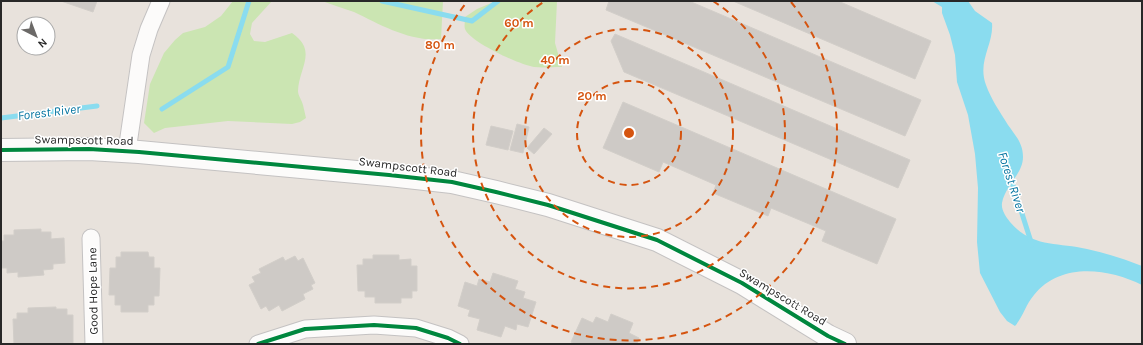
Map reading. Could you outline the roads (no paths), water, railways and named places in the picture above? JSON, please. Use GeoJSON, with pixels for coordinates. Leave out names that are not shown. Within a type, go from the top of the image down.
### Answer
{"type":"FeatureCollection","features":[{"type":"Feature","properties":{"kind":"street"},"geometry":{"type":"LineString","coordinates":[[127,151],[141,55],[149,29],[161,1]]}},
{"type":"Feature","properties":{"kind":"street","name":"Swampscott Road"},"geometry":{"type":"LineString","coordinates":[[1,150],[89,149],[127,151],[342,170],[452,182],[548,205],[657,240],[742,283],[836,341]]}},
{"type":"Feature","properties":{"kind":"street","name":"Good Hope Lane"},"geometry":{"type":"LineString","coordinates":[[91,238],[94,344]]}},
{"type":"Feature","properties":{"kind":"street"},"geometry":{"type":"LineString","coordinates":[[258,344],[305,329],[374,325],[416,328],[448,338],[460,344]]}},
{"type":"Feature","properties":{"kind":"water"},"geometry":{"type":"Polygon","coordinates":[[[932,1],[968,1],[975,11],[992,23],[991,38],[983,68],[986,85],[990,95],[1018,140],[1023,152],[1020,169],[1002,203],[1005,216],[1018,230],[1036,240],[1115,256],[1142,266],[1142,285],[1129,279],[1100,272],[1085,271],[1071,273],[1057,277],[1045,284],[1031,299],[1015,326],[1007,321],[1000,312],[980,273],[977,242],[978,188],[975,154],[968,115],[957,82],[955,55],[950,35],[942,13],[942,7],[932,1]]]}},
{"type":"Feature","properties":{"kind":"waterway","name":"Forest River"},"geometry":{"type":"LineString","coordinates":[[162,109],[228,67],[249,1]]}},
{"type":"Feature","properties":{"kind":"waterway","name":"Forest River"},"geometry":{"type":"LineString","coordinates":[[382,1],[472,21],[498,1]]}},
{"type":"Feature","properties":{"kind":"waterway","name":"Forest River"},"geometry":{"type":"LineString","coordinates":[[1,118],[97,106]]}},
{"type":"Feature","properties":{"kind":"waterway","name":"Forest River"},"geometry":{"type":"LineString","coordinates":[[1010,176],[1032,245]]}}]}
